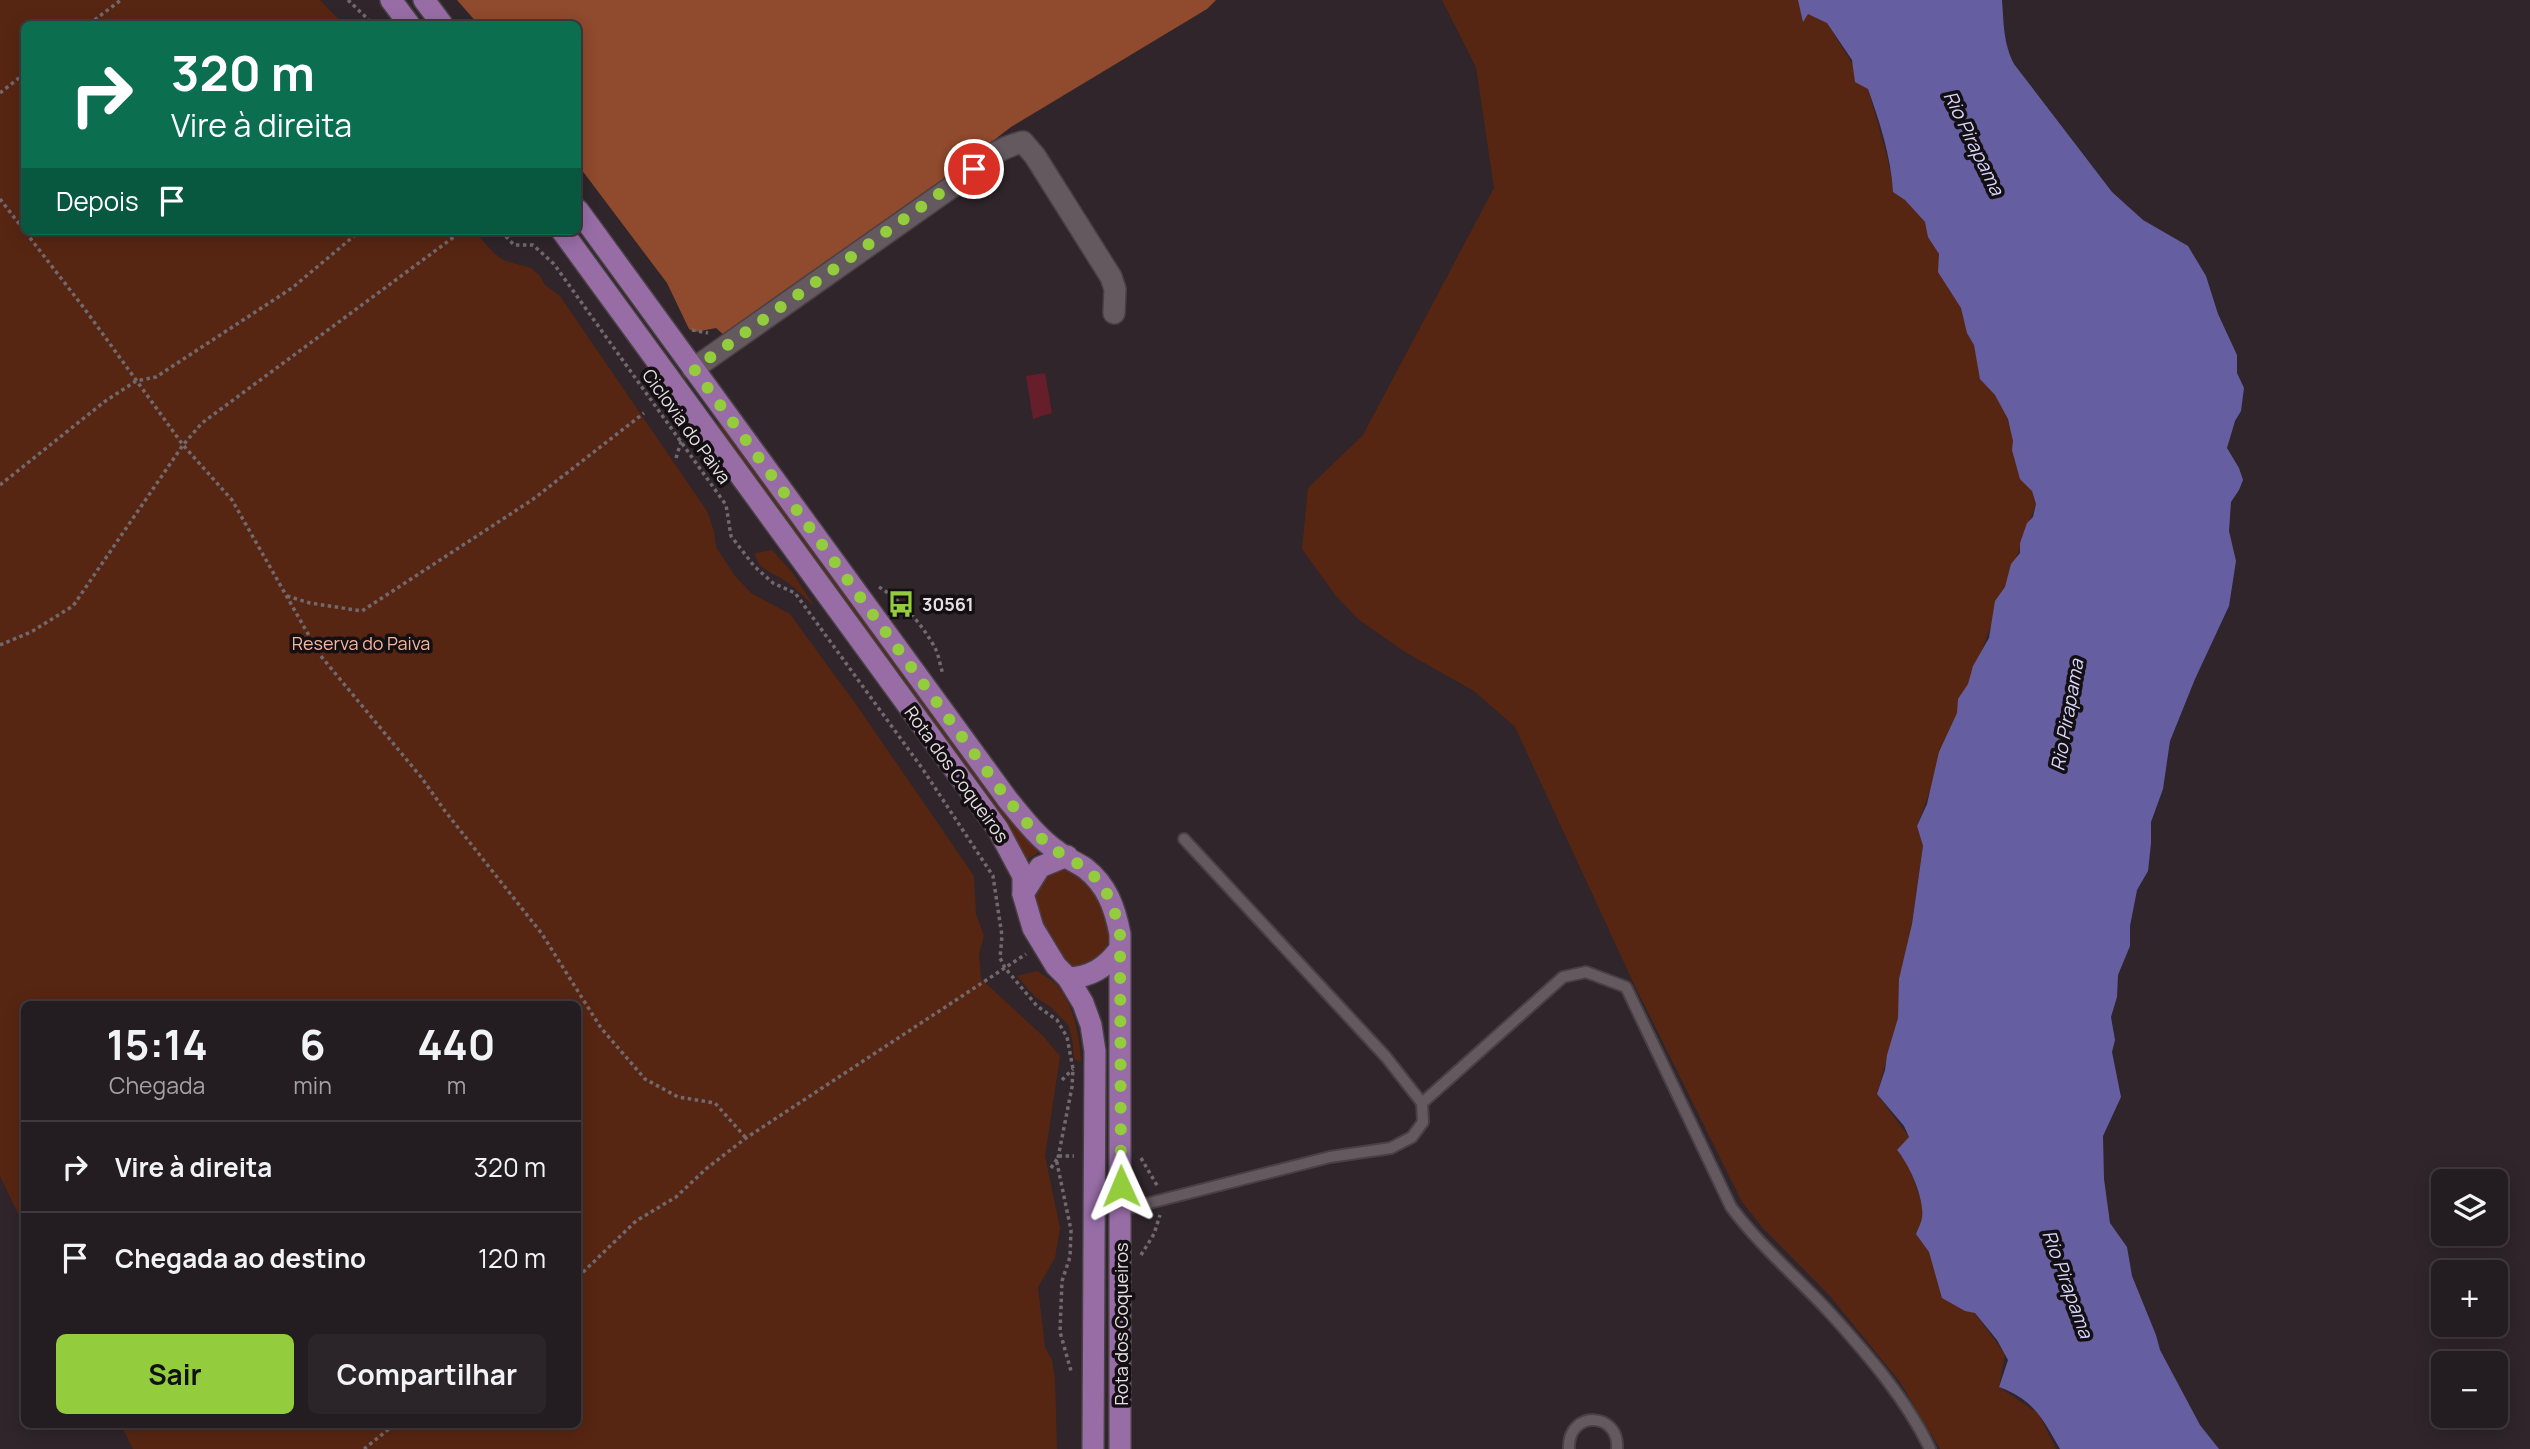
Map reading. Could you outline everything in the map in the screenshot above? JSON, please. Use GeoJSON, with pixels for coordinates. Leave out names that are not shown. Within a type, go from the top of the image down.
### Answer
{"type":"FeatureCollection","features":[{"type":"Feature","properties":{"kind":"main road"},"geometry":{"type":"LineString","coordinates":[[391,0],[407,21]]}},
{"type":"Feature","properties":{"kind":"main road"},"geometry":{"type":"LineString","coordinates":[[424,0],[440,21]]}},
{"type":"Feature","properties":{"kind":"main road","name":"Rota dos Coqueiros"},"geometry":{"type":"LineString","coordinates":[[581,214],[1008,800],[1058,852],[1087,870],[1104,888],[1115,909],[1120,934],[1121,1449]]}},
{"type":"Feature","properties":{"kind":"main road","name":"Rota dos Coqueiros"},"geometry":{"type":"LineString","coordinates":[[565,235],[998,829],[1023,876],[1023,894],[1033,928],[1083,1003],[1091,1025],[1095,1051],[1093,1449]]}},
{"type":"Feature","properties":{"kind":"main road"},"geometry":{"type":"LineString","coordinates":[[1023,894],[1040,867],[1067,856]]}},
{"type":"Feature","properties":{"kind":"main road"},"geometry":{"type":"LineString","coordinates":[[1068,978],[1094,973],[1108,964],[1119,950]]}},
{"type":"Feature","properties":{"kind":"street"},"geometry":{"type":"LineString","coordinates":[[694,369],[956,184],[992,154],[1007,145],[1023,142],[1035,156],[1111,276],[1115,289],[1114,313]]}},
{"type":"Feature","properties":{"kind":"lane"},"geometry":{"type":"LineString","coordinates":[[1122,1210],[1330,1157],[1391,1148],[1412,1137],[1423,1122],[1422,1103],[1386,1056],[1185,839]]}},
{"type":"Feature","properties":{"kind":"lane"},"geometry":{"type":"LineString","coordinates":[[1422,1103],[1563,977],[1586,972],[1626,987],[1731,1207],[1748,1230],[1854,1341],[1898,1396],[1930,1449]]}},
{"type":"Feature","properties":{"kind":"lane"},"geometry":{"type":"LineString","coordinates":[[1569,1449],[1571,1433],[1583,1422],[1590,1420],[1605,1423],[1616,1434],[1620,1447]]}},
{"type":"Feature","properties":{"kind":"path"},"geometry":{"type":"LineString","coordinates":[[93,21],[121,0]]}},
{"type":"Feature","properties":{"kind":"path"},"geometry":{"type":"LineString","coordinates":[[348,0],[370,21]]}},
{"type":"Feature","properties":{"kind":"path"},"geometry":{"type":"LineString","coordinates":[[0,93],[21,76]]}},
{"type":"Feature","properties":{"kind":"path"},"geometry":{"type":"LineString","coordinates":[[0,199],[21,226]]}},
{"type":"Feature","properties":{"kind":"path"},"geometry":{"type":"LineString","coordinates":[[28,235],[183,445],[232,500],[320,655],[421,778],[542,934],[601,1028],[645,1079],[678,1097],[715,1103],[746,1138]]}},
{"type":"Feature","properties":{"kind":"path"},"geometry":{"type":"LineString","coordinates":[[0,485],[104,402],[136,381],[156,377],[292,288],[355,235]]}},
{"type":"Feature","properties":{"kind":"path"},"geometry":{"type":"LineString","coordinates":[[0,645],[31,632],[73,606],[183,445],[202,423],[457,235]]}},
{"type":"Feature","properties":{"kind":"path","name":"Ciclovia do Paiva"},"geometry":{"type":"LineString","coordinates":[[505,235],[514,245],[533,245],[554,264],[726,505],[730,536],[754,566],[773,583],[795,593],[922,768],[993,876],[1002,936],[1000,958],[1005,968]]}},
{"type":"Feature","properties":{"kind":"path"},"geometry":{"type":"LineString","coordinates":[[285,595],[310,603],[362,611],[532,500],[644,413]]}},
{"type":"Feature","properties":{"kind":"path"},"geometry":{"type":"LineString","coordinates":[[581,1274],[636,1221],[676,1197],[707,1168],[746,1138],[1043,943]]}},
{"type":"Feature","properties":{"kind":"path"},"geometry":{"type":"LineString","coordinates":[[1005,968],[1038,1006],[1058,1020],[1067,1037],[1073,1069],[1057,1163],[1071,1230],[1070,1257],[1062,1281],[1060,1332],[1071,1369],[1071,1382]]}},
{"type":"Feature","properties":{"kind":"path"},"geometry":{"type":"LineString","coordinates":[[1059,1156],[1095,1156]]}},
{"type":"Feature","properties":{"kind":"path"},"geometry":{"type":"LineString","coordinates":[[1051,1168],[1059,1156]]}},
{"type":"Feature","properties":{"kind":"path"},"geometry":{"type":"LineString","coordinates":[[365,1449],[390,1428]]}},
{"type":"Feature","properties":{"kind":"green space","name":"Reserva do Paiva"},"geometry":{"type":"Polygon","coordinates":[[[0,0],[320,0],[340,21],[21,21],[21,235],[478,235],[503,260],[531,268],[545,285],[560,296],[707,511],[716,547],[735,576],[751,593],[790,614],[860,710],[974,876],[976,914],[984,936],[979,954],[981,979],[1043,1036],[1060,1056],[1045,1156],[1060,1228],[1055,1258],[1038,1287],[1045,1347],[1052,1360],[1055,1379],[1057,1449],[133,1449],[122,1428],[581,1428],[581,1001],[21,1001],[21,1220],[0,1176],[0,0]]]}},
{"type":"Feature","properties":{"kind":"green space"},"geometry":{"type":"Polygon","coordinates":[[[1442,0],[1806,0],[1827,23],[1868,89],[1893,187],[1925,222],[2008,420],[2036,504],[1917,826],[1923,846],[1898,1018],[1877,1094],[1909,1137],[1897,1150],[1907,1162],[1918,1192],[1975,1313],[2005,1354],[1999,1387],[2039,1414],[2056,1449],[1940,1449],[1900,1382],[1830,1296],[1763,1228],[1742,1202],[1634,984],[1515,727],[1474,691],[1405,652],[1358,619],[1336,596],[1302,549],[1308,488],[1363,435],[1494,188],[1476,67],[1442,0]]]}},
{"type":"Feature","properties":{"kind":"green space"},"geometry":{"type":"Polygon","coordinates":[[[721,424],[851,599],[984,786],[1022,834],[1040,851],[1023,863],[713,426],[721,424]]]}},
{"type":"Feature","properties":{"kind":"green space"},"geometry":{"type":"Polygon","coordinates":[[[772,550],[792,572],[815,607],[792,586],[759,564],[755,553],[772,550]]]}},
{"type":"Feature","properties":{"kind":"green space"},"geometry":{"type":"Polygon","coordinates":[[[1065,866],[1094,889],[1104,904],[1110,921],[1105,954],[1086,968],[1072,969],[1057,953],[1041,925],[1030,894],[1038,876],[1065,866]]]}},
{"type":"Feature","properties":{"kind":"green space"},"geometry":{"type":"Polygon","coordinates":[[[1037,971],[1055,983],[1067,1000],[1077,1030],[1081,1061],[1074,1060],[1069,1026],[1051,1007],[1035,997],[1017,976],[1037,971]]]}},
{"type":"Feature","properties":{"kind":"shaded area"},"geometry":{"type":"Polygon","coordinates":[[[457,0],[1216,0],[1207,9],[1011,127],[740,336],[727,338],[716,328],[695,332],[689,329],[667,283],[581,169],[581,21],[475,21],[457,0]]]}},
{"type":"Feature","properties":{"kind":"water","name":"Rio Pirapama"},"geometry":{"type":"Polygon","coordinates":[[[1798,0],[2002,0],[2006,40],[2014,64],[2112,192],[2143,220],[2188,246],[2206,276],[2218,314],[2237,355],[2237,373],[2244,388],[2241,411],[2227,448],[2243,480],[2231,502],[2229,531],[2236,561],[2229,606],[2170,741],[2163,789],[2151,822],[2148,871],[2137,890],[2130,926],[2130,946],[2118,975],[2117,997],[2111,1017],[2115,1040],[2112,1052],[2121,1097],[2103,1136],[2104,1179],[2110,1223],[2127,1247],[2132,1276],[2160,1350],[2200,1425],[2219,1449],[2060,1449],[2036,1411],[2021,1398],[1999,1387],[2008,1360],[1997,1340],[1975,1313],[1965,1311],[1942,1298],[1929,1252],[1916,1234],[1922,1218],[1919,1192],[1897,1150],[1909,1137],[1904,1126],[1877,1094],[1898,1018],[1899,979],[1912,924],[1923,846],[1917,826],[1927,804],[1939,752],[1957,713],[1958,699],[1968,684],[1973,666],[1989,638],[1995,601],[2005,587],[2011,564],[2020,553],[2020,543],[2027,523],[2033,517],[2036,504],[2032,491],[2020,479],[2012,450],[2013,441],[2008,419],[1995,395],[1980,379],[1974,345],[1967,333],[1961,308],[1938,272],[1939,254],[1928,237],[1925,222],[1905,200],[1893,192],[1881,127],[1868,89],[1855,82],[1852,60],[1827,23],[1808,14],[1803,22],[1798,0]]]}},
{"type":"Feature","properties":{"kind":"building"},"geometry":{"type":"Polygon","coordinates":[[[1045,373],[1052,413],[1033,419],[1026,376],[1045,373]]]}},
{"type":"Feature","properties":{"kind":"place","name":"30561"},"geometry":{"type":"Point","coordinates":[901,604]}},
{"type":"Feature","properties":{"kind":"route"},"geometry":{"type":"LineString","coordinates":[[974,169],[694,369],[1008,800],[1058,852],[1087,870],[1104,888],[1115,909],[1120,934],[1121,1186]]}}]}
